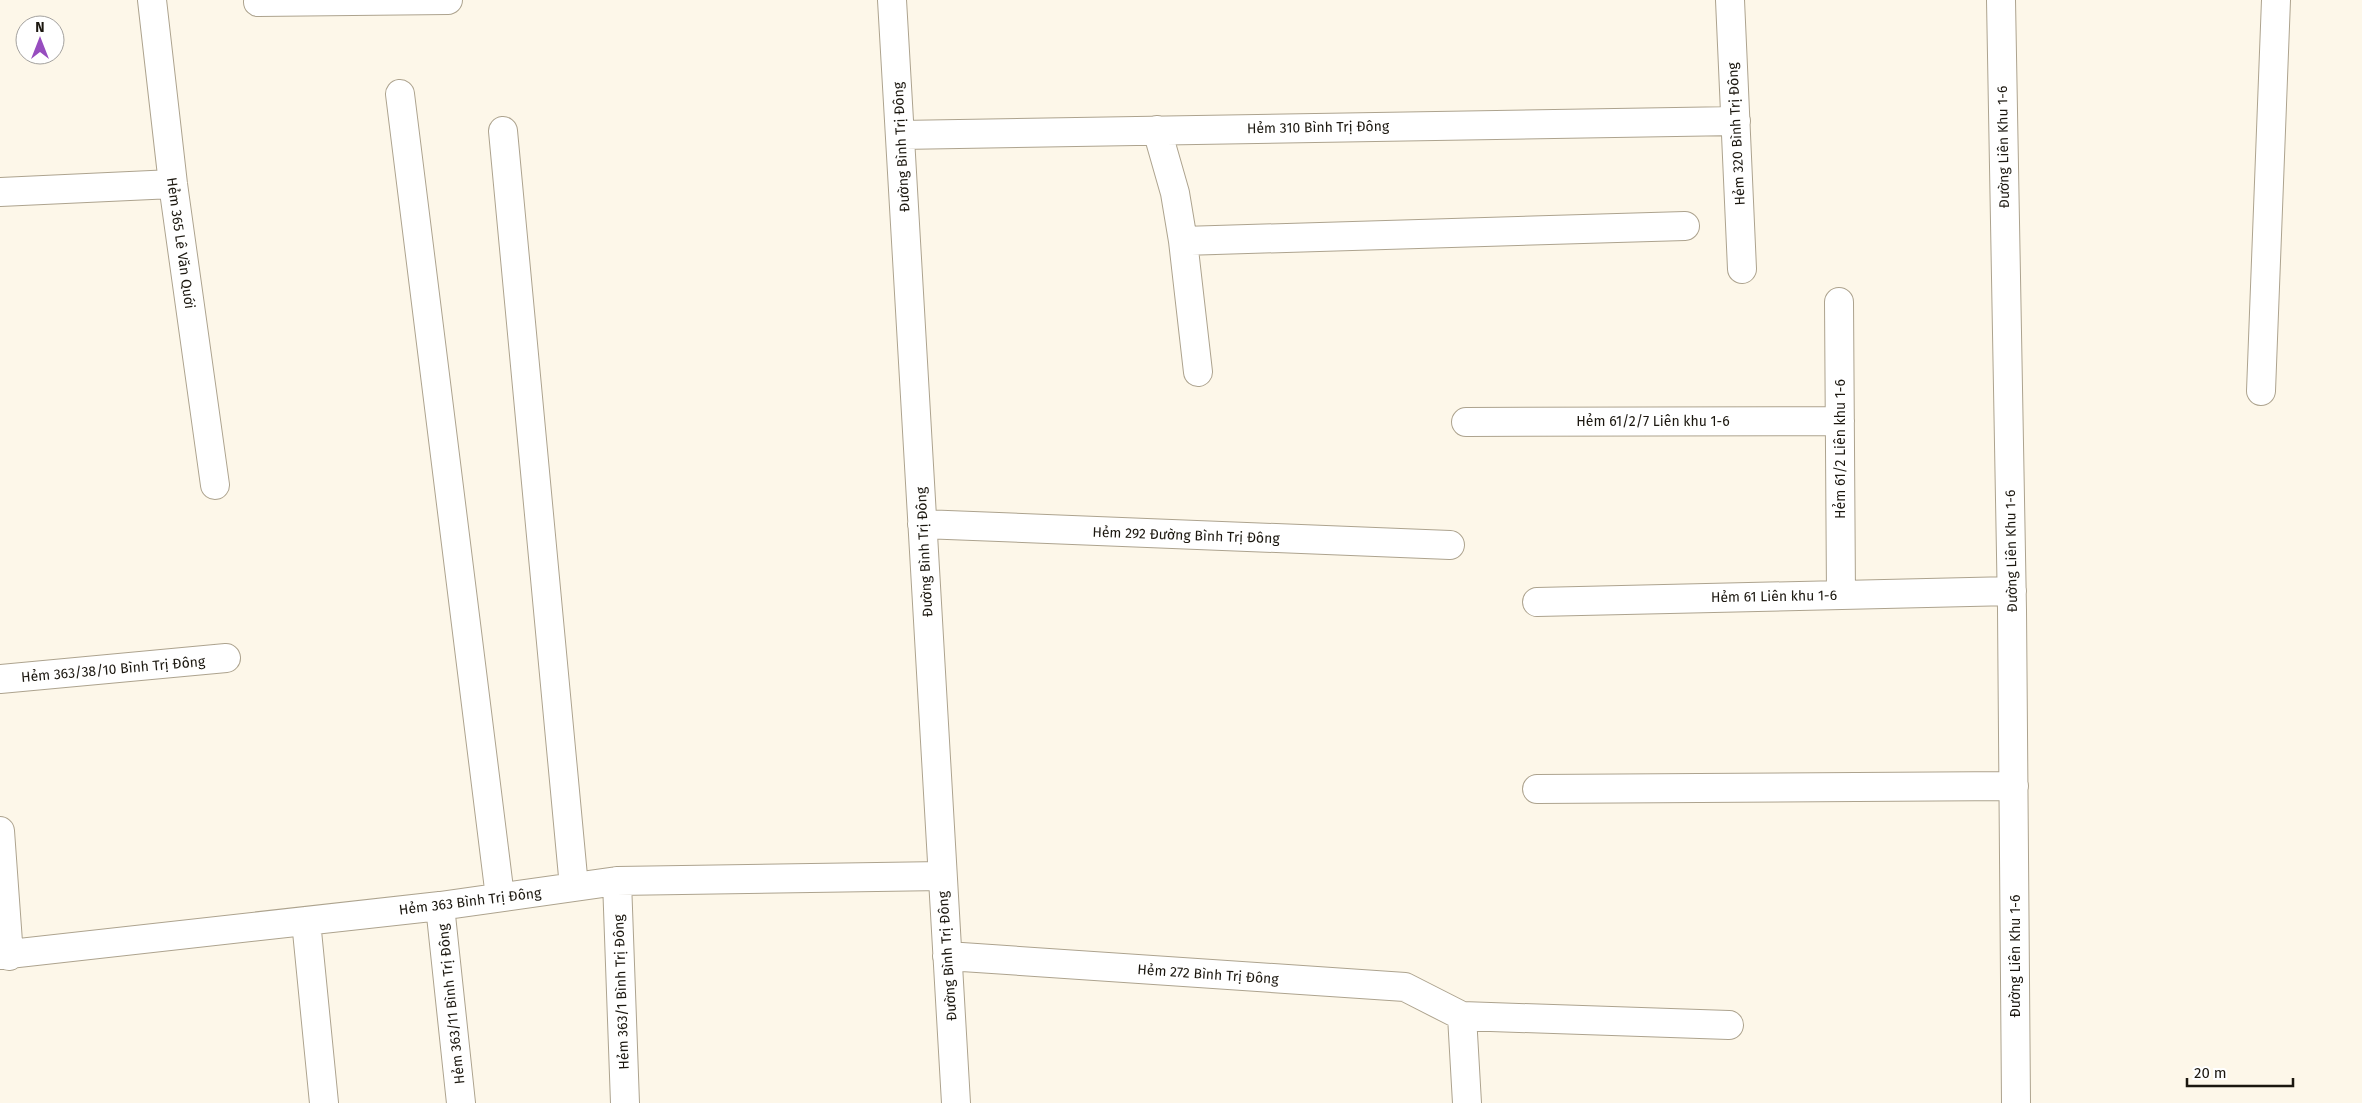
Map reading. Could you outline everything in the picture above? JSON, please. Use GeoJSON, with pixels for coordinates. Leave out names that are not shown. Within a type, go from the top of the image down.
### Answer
{"type":"FeatureCollection","features":[{"type":"Feature","properties":{"kind":"street","name":"Hẻm 365 Lê Văn Quới"},"geometry":{"type":"LineString","coordinates":[[152,0],[173,184],[215,486]]}},
{"type":"Feature","properties":{"kind":"street"},"geometry":{"type":"LineString","coordinates":[[258,2],[448,0]]}},
{"type":"Feature","properties":{"kind":"street","name":"Đường Bình Trị Đông"},"geometry":{"type":"LineString","coordinates":[[892,0],[956,1103]]}},
{"type":"Feature","properties":{"kind":"street","name":"Hẻm 320 Bình Trị Đông"},"geometry":{"type":"LineString","coordinates":[[1730,0],[1742,269]]}},
{"type":"Feature","properties":{"kind":"street","name":"Đường Liên Khu 1-6"},"geometry":{"type":"LineString","coordinates":[[2001,0],[2012,591],[2016,1103]]}},
{"type":"Feature","properties":{"kind":"street"},"geometry":{"type":"LineString","coordinates":[[2261,391],[2276,0]]}},
{"type":"Feature","properties":{"kind":"street"},"geometry":{"type":"LineString","coordinates":[[400,94],[500,897]]}},
{"type":"Feature","properties":{"kind":"street","name":"Hẻm 310 Bình Trị Đông"},"geometry":{"type":"LineString","coordinates":[[900,135],[1736,121]]}},
{"type":"Feature","properties":{"kind":"street"},"geometry":{"type":"LineString","coordinates":[[1158,130],[1176,193],[1198,372]]}},
{"type":"Feature","properties":{"kind":"street"},"geometry":{"type":"LineString","coordinates":[[504,131],[574,887]]}},
{"type":"Feature","properties":{"kind":"street"},"geometry":{"type":"LineString","coordinates":[[0,192],[173,184]]}},
{"type":"Feature","properties":{"kind":"street"},"geometry":{"type":"LineString","coordinates":[[1183,241],[1685,226]]}},
{"type":"Feature","properties":{"kind":"street","name":"Hẻm 61/2 Liên khu 1-6"},"geometry":{"type":"LineString","coordinates":[[1839,302],[1841,595]]}},
{"type":"Feature","properties":{"kind":"street","name":"Hẻm 61/2/7 Liên khu 1-6"},"geometry":{"type":"LineString","coordinates":[[1466,422],[1840,421]]}},
{"type":"Feature","properties":{"kind":"street","name":"Hẻm 292 Đường Bình Trị Đông"},"geometry":{"type":"LineString","coordinates":[[922,524],[1450,545]]}},
{"type":"Feature","properties":{"kind":"street","name":"Hẻm 61 Liên khu 1-6"},"geometry":{"type":"LineString","coordinates":[[1537,602],[2012,591]]}},
{"type":"Feature","properties":{"kind":"street","name":"Hẻm 363/38/10 Bình Trị Đông"},"geometry":{"type":"LineString","coordinates":[[0,679],[226,658]]}},
{"type":"Feature","properties":{"kind":"street"},"geometry":{"type":"LineString","coordinates":[[1537,789],[2014,786]]}},
{"type":"Feature","properties":{"kind":"street"},"geometry":{"type":"LineString","coordinates":[[0,831],[5,955]]}},
{"type":"Feature","properties":{"kind":"street","name":"Hẻm 363 Bình Trị Đông"},"geometry":{"type":"LineString","coordinates":[[5,955],[440,906],[618,882],[942,876]]}},
{"type":"Feature","properties":{"kind":"street","name":"Hẻm 363/1 Bình Trị Đông"},"geometry":{"type":"LineString","coordinates":[[618,882],[625,1103]]}},
{"type":"Feature","properties":{"kind":"street","name":"Hẻm 363/11 Bình Trị Đông"},"geometry":{"type":"LineString","coordinates":[[440,906],[461,1103]]}},
{"type":"Feature","properties":{"kind":"street"},"geometry":{"type":"LineString","coordinates":[[306,921],[324,1103]]}},
{"type":"Feature","properties":{"kind":"street","name":"Hẻm 272 Bình Trị Đông"},"geometry":{"type":"LineString","coordinates":[[947,956],[1405,987],[1462,1016]]}},
{"type":"Feature","properties":{"kind":"street"},"geometry":{"type":"LineString","coordinates":[[1467,1103],[1462,1016],[1729,1025]]}}]}
